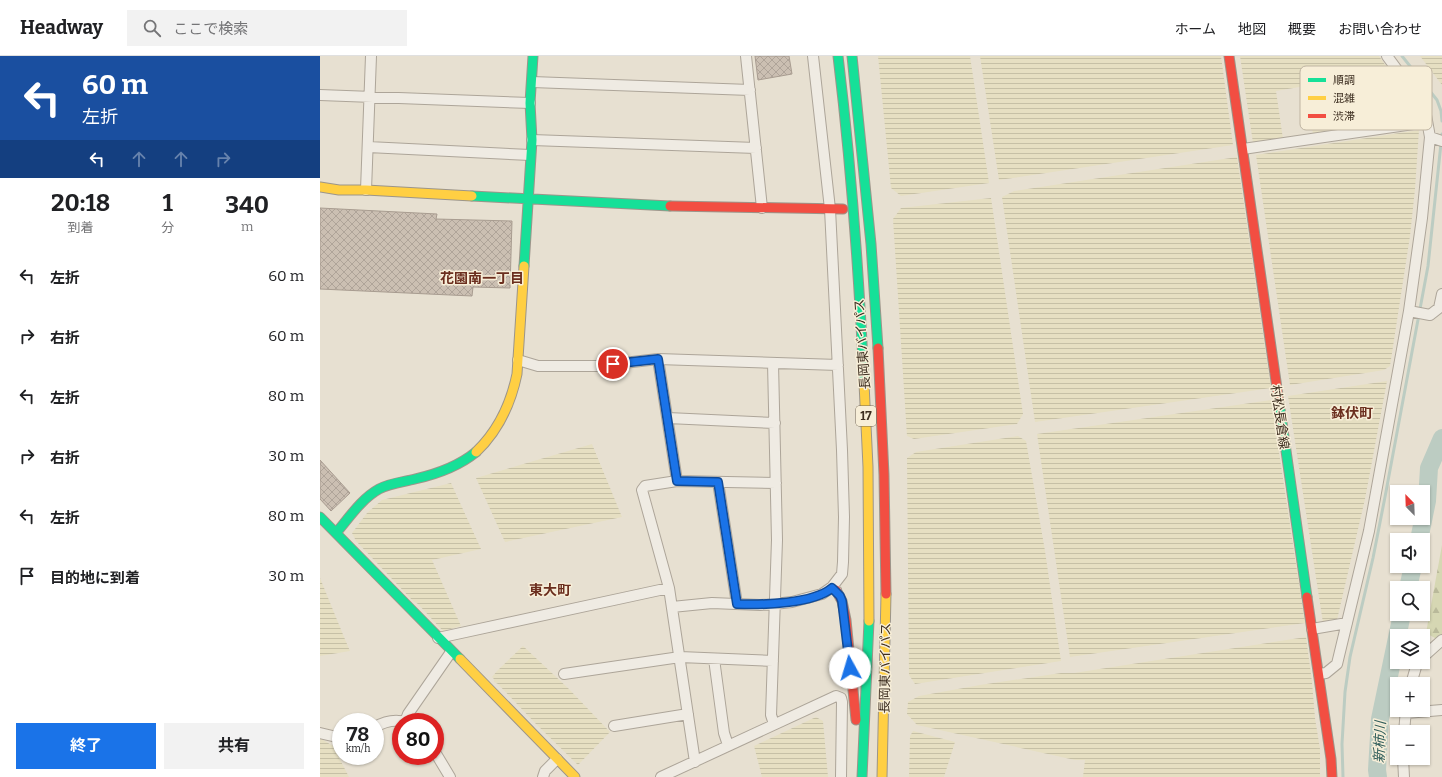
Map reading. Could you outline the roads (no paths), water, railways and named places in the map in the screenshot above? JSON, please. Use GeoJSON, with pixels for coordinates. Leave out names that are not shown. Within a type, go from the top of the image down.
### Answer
{"type":"FeatureCollection","features":[{"type":"Feature","properties":{"kind":"main road"},"geometry":{"type":"LineString","coordinates":[[336,533],[358,508],[376,491],[387,486],[449,468],[466,460],[481,449],[494,433],[510,400],[517,374],[518,360],[532,140],[530,103],[533,56]]}},
{"type":"Feature","properties":{"kind":"main road","name":"長岡東バイパス"},"geometry":{"type":"LineString","coordinates":[[838,56],[847,132],[862,332],[868,467],[869,634],[861,777]]}},
{"type":"Feature","properties":{"kind":"main road","name":"長岡東バイパス"},"geometry":{"type":"LineString","coordinates":[[852,56],[871,244],[883,467],[886,607],[882,777]]}},
{"type":"Feature","properties":{"kind":"main road","name":"村松長倉線"},"geometry":{"type":"LineString","coordinates":[[1229,56],[1258,269],[1319,674],[1331,759],[1332,777]]}},
{"type":"Feature","properties":{"kind":"main road"},"geometry":{"type":"LineString","coordinates":[[320,187],[339,190],[366,190],[528,199],[762,208],[843,209]]}},
{"type":"Feature","properties":{"kind":"main road"},"geometry":{"type":"LineString","coordinates":[[320,517],[574,777]]}},
{"type":"Feature","properties":{"kind":"main road"},"geometry":{"type":"LineString","coordinates":[[834,589],[842,601],[846,620],[861,777]]}},
{"type":"Feature","properties":{"kind":"street"},"geometry":{"type":"LineString","coordinates":[[366,190],[371,56]]}},
{"type":"Feature","properties":{"kind":"street"},"geometry":{"type":"LineString","coordinates":[[746,56],[762,208]]}},
{"type":"Feature","properties":{"kind":"street"},"geometry":{"type":"LineString","coordinates":[[672,608],[712,603],[760,605],[792,602],[822,594],[834,589],[842,574],[844,555],[844,517],[842,450],[830,209],[813,56]]}},
{"type":"Feature","properties":{"kind":"street"},"geometry":{"type":"LineString","coordinates":[[1386,56],[1394,66]]}},
{"type":"Feature","properties":{"kind":"street"},"geometry":{"type":"LineString","coordinates":[[532,82],[750,90]]}},
{"type":"Feature","properties":{"kind":"street"},"geometry":{"type":"LineString","coordinates":[[320,95],[530,103]]}},
{"type":"Feature","properties":{"kind":"street"},"geometry":{"type":"LineString","coordinates":[[1243,150],[1375,130]]}},
{"type":"Feature","properties":{"kind":"street"},"geometry":{"type":"LineString","coordinates":[[1319,674],[1326,673],[1337,664],[1369,531],[1416,312],[1422,218],[1435,139]]}},
{"type":"Feature","properties":{"kind":"street"},"geometry":{"type":"LineString","coordinates":[[532,140],[756,148]]}},
{"type":"Feature","properties":{"kind":"street"},"geometry":{"type":"LineString","coordinates":[[368,147],[530,155]]}},
{"type":"Feature","properties":{"kind":"street"},"geometry":{"type":"LineString","coordinates":[[1416,312],[1430,315],[1439,308],[1442,294]]}},
{"type":"Feature","properties":{"kind":"street"},"geometry":{"type":"LineString","coordinates":[[518,360],[538,366],[598,366],[658,359],[838,365]]}},
{"type":"Feature","properties":{"kind":"street"},"geometry":{"type":"LineString","coordinates":[[658,359],[677,481]]}},
{"type":"Feature","properties":{"kind":"street"},"geometry":{"type":"LineString","coordinates":[[773,363],[776,553],[771,715],[774,724]]}},
{"type":"Feature","properties":{"kind":"street"},"geometry":{"type":"LineString","coordinates":[[668,418],[775,423]]}},
{"type":"Feature","properties":{"kind":"street"},"geometry":{"type":"LineString","coordinates":[[694,762],[669,588],[642,490],[645,486],[677,481],[776,483]]}},
{"type":"Feature","properties":{"kind":"street"},"geometry":{"type":"LineString","coordinates":[[718,482],[737,604]]}},
{"type":"Feature","properties":{"kind":"street"},"geometry":{"type":"LineString","coordinates":[[438,638],[669,588]]}},
{"type":"Feature","properties":{"kind":"street"},"geometry":{"type":"LineString","coordinates":[[1312,629],[1347,624]]}},
{"type":"Feature","properties":{"kind":"street"},"geometry":{"type":"LineString","coordinates":[[1430,650],[1442,640]]}},
{"type":"Feature","properties":{"kind":"street"},"geometry":{"type":"LineString","coordinates":[[409,713],[451,652]]}},
{"type":"Feature","properties":{"kind":"street"},"geometry":{"type":"LineString","coordinates":[[564,674],[680,657],[773,661]]}},
{"type":"Feature","properties":{"kind":"street"},"geometry":{"type":"LineString","coordinates":[[714,659],[724,733],[728,746]]}},
{"type":"Feature","properties":{"kind":"street"},"geometry":{"type":"LineString","coordinates":[[661,777],[836,696],[841,698],[842,702],[841,777]]}},
{"type":"Feature","properties":{"kind":"street"},"geometry":{"type":"LineString","coordinates":[[1430,711],[1442,710]]}},
{"type":"Feature","properties":{"kind":"street"},"geometry":{"type":"LineString","coordinates":[[614,726],[688,714]]}},
{"type":"Feature","properties":{"kind":"street"},"geometry":{"type":"LineString","coordinates":[[320,733],[332,736]]}},
{"type":"Feature","properties":{"kind":"street"},"geometry":{"type":"LineString","coordinates":[[543,777],[545,772],[557,759]]}},
{"type":"Feature","properties":{"kind":"street"},"geometry":{"type":"LineString","coordinates":[[443,765],[450,777]]}},
{"type":"Feature","properties":{"kind":"street"},"geometry":{"type":"LineString","coordinates":[[1403,765],[1404,777]]}},
{"type":"Feature","properties":{"kind":"waterway"},"geometry":{"type":"LineString","coordinates":[[1402,56],[1410,66]]}},
{"type":"Feature","properties":{"kind":"waterway"},"geometry":{"type":"LineString","coordinates":[[1432,94],[1437,100],[1441,111],[1442,121]]}},
{"type":"Feature","properties":{"kind":"waterway"},"geometry":{"type":"LineString","coordinates":[[1343,777],[1342,744],[1345,692],[1350,657],[1373,558],[1428,266],[1442,134]]}},
{"type":"Feature","properties":{"kind":"waterway","name":"新柿川"},"geometry":{"type":"LineString","coordinates":[[1420,533],[1427,501],[1429,468],[1442,438]]}},
{"type":"Feature","properties":{"kind":"waterway","name":"新柿川"},"geometry":{"type":"LineString","coordinates":[[1410,581],[1411,573]]}},
{"type":"Feature","properties":{"kind":"waterway","name":"新柿川"},"geometry":{"type":"LineString","coordinates":[[1378,777],[1377,770],[1380,719],[1401,621]]}},
{"type":"Feature","properties":{"kind":"district","name":"花園南一丁目"},"geometry":{"type":"Point","coordinates":[482,278]}},
{"type":"Feature","properties":{"kind":"district","name":"鉢伏町"},"geometry":{"type":"Point","coordinates":[1352,413]}},
{"type":"Feature","properties":{"kind":"district","name":"東大町"},"geometry":{"type":"Point","coordinates":[550,590]}}]}
